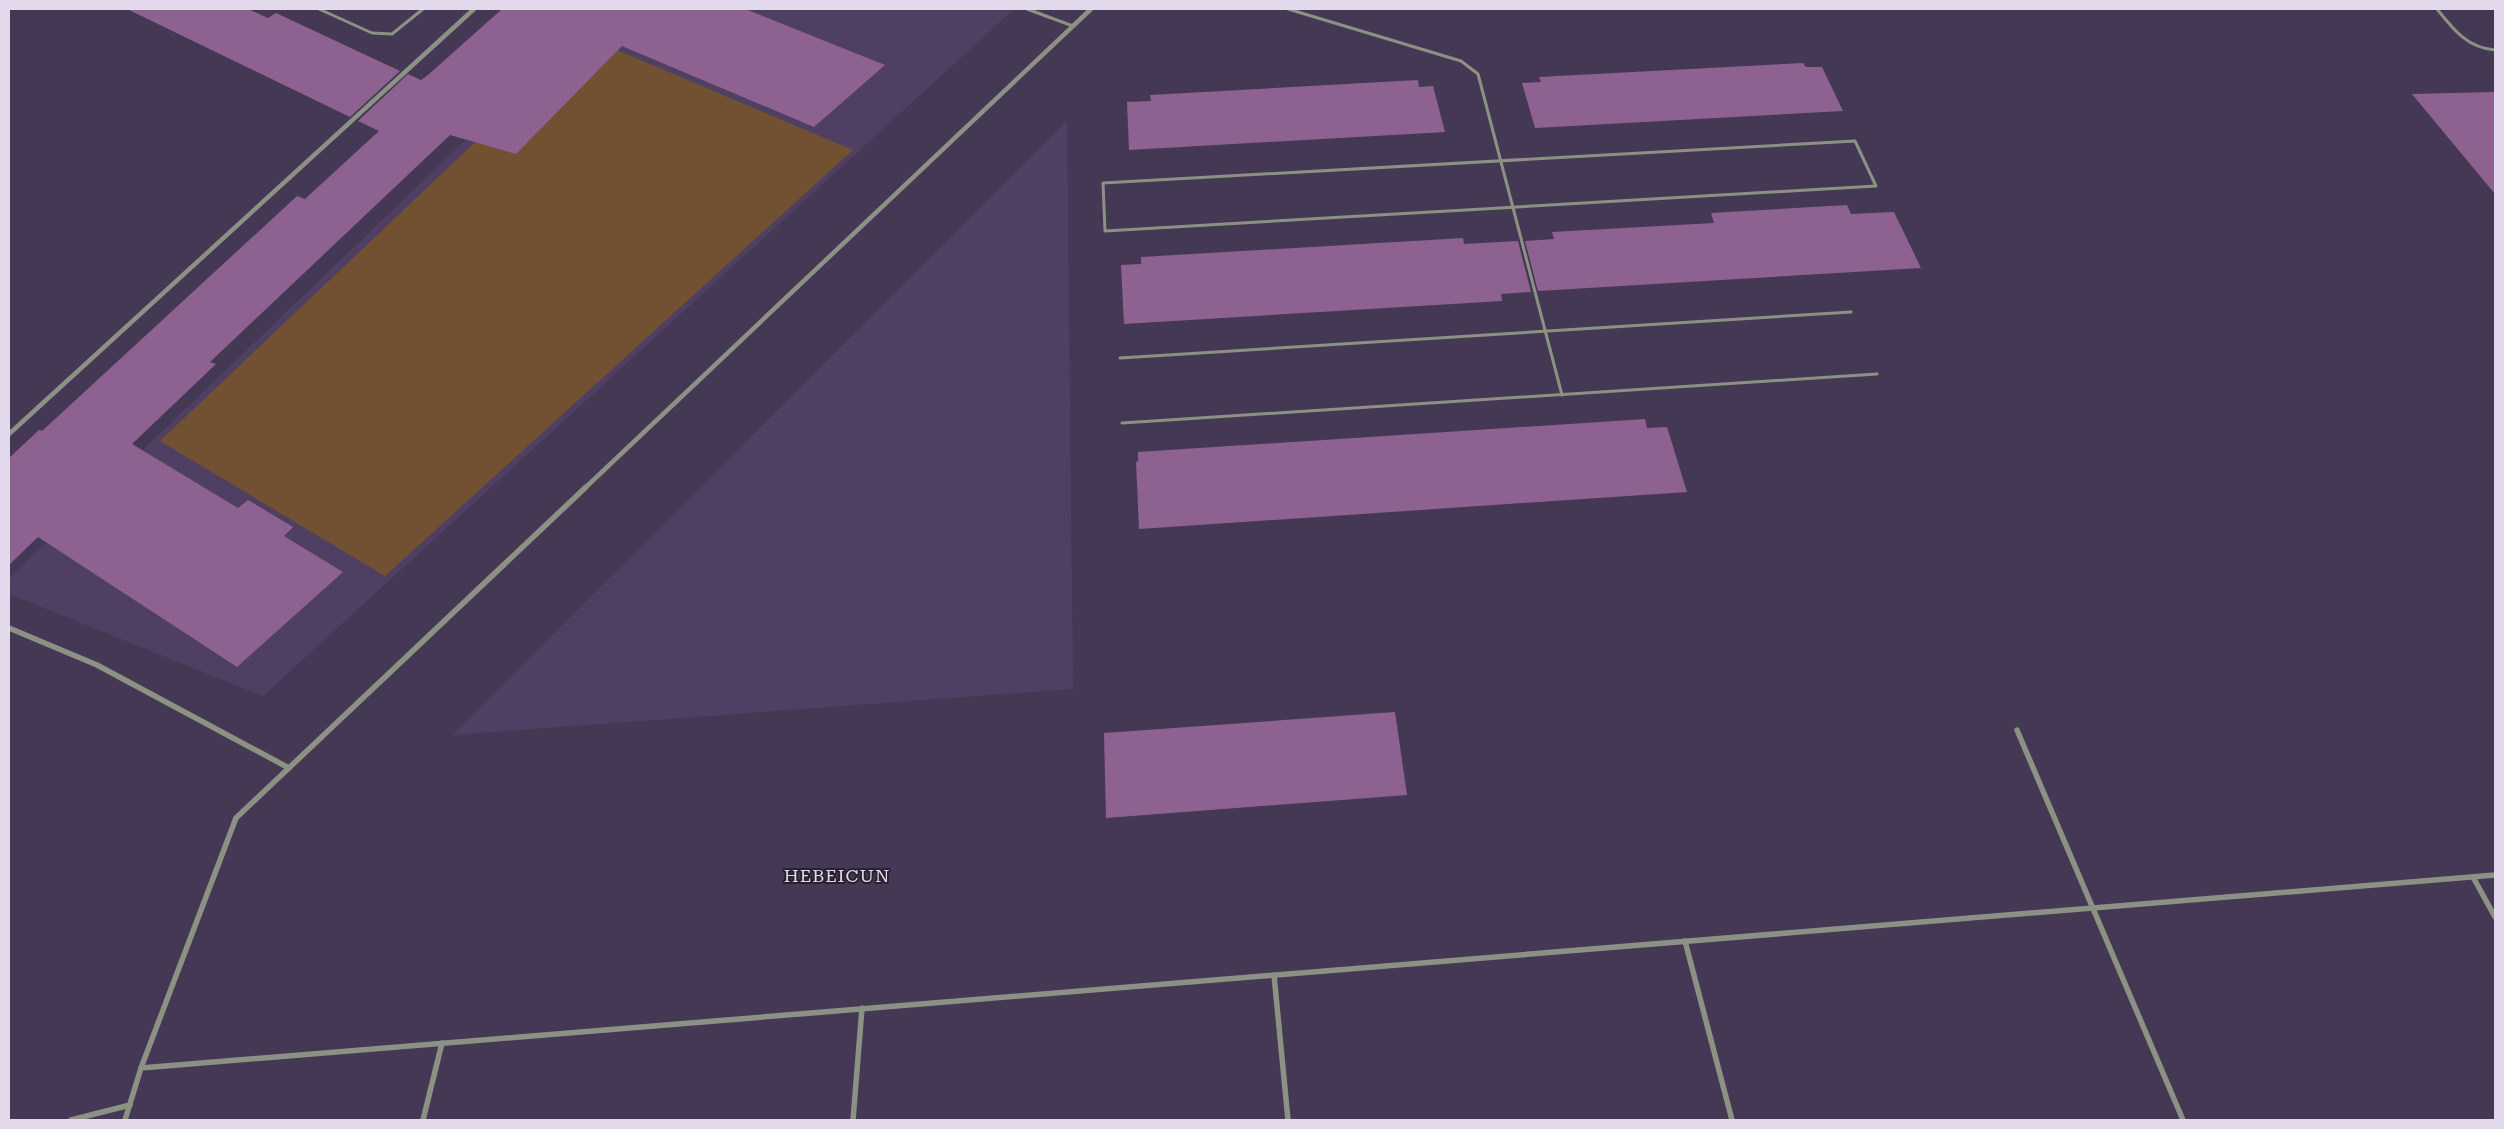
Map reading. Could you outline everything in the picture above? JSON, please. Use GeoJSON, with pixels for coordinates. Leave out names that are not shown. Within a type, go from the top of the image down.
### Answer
{"type":"FeatureCollection","features":[{"type":"Feature","properties":{"kind":"street"},"geometry":{"type":"LineString","coordinates":[[9,434],[474,9]]}},
{"type":"Feature","properties":{"kind":"street"},"geometry":{"type":"LineString","coordinates":[[125,1120],[141,1068],[236,818],[1091,9]]}},
{"type":"Feature","properties":{"kind":"street"},"geometry":{"type":"LineString","coordinates":[[9,628],[97,665],[289,768]]}},
{"type":"Feature","properties":{"kind":"street"},"geometry":{"type":"LineString","coordinates":[[2017,730],[2183,1120]]}},
{"type":"Feature","properties":{"kind":"street"},"geometry":{"type":"LineString","coordinates":[[141,1068],[2495,876]]}},
{"type":"Feature","properties":{"kind":"street"},"geometry":{"type":"LineString","coordinates":[[2472,877],[2495,917]]}},
{"type":"Feature","properties":{"kind":"street"},"geometry":{"type":"LineString","coordinates":[[1685,941],[1732,1120]]}},
{"type":"Feature","properties":{"kind":"street"},"geometry":{"type":"LineString","coordinates":[[1274,975],[1288,1120]]}},
{"type":"Feature","properties":{"kind":"street"},"geometry":{"type":"LineString","coordinates":[[853,1120],[862,1008]]}},
{"type":"Feature","properties":{"kind":"street"},"geometry":{"type":"LineString","coordinates":[[423,1120],[442,1043]]}},
{"type":"Feature","properties":{"kind":"street"},"geometry":{"type":"LineString","coordinates":[[71,1120],[130,1105]]}},
{"type":"Feature","properties":{"kind":"lane"},"geometry":{"type":"LineString","coordinates":[[319,9],[372,33],[392,34],[423,9]]}},
{"type":"Feature","properties":{"kind":"lane"},"geometry":{"type":"LineString","coordinates":[[1027,9],[1073,26]]}},
{"type":"Feature","properties":{"kind":"lane"},"geometry":{"type":"LineString","coordinates":[[1288,9],[1461,61],[1478,74],[1562,394]]}},
{"type":"Feature","properties":{"kind":"lane"},"geometry":{"type":"LineString","coordinates":[[2436,9],[2463,41],[2489,50],[2495,50]]}},
{"type":"Feature","properties":{"kind":"lane"},"geometry":{"type":"LineString","coordinates":[[1855,141],[1876,186],[1512,207],[1105,231],[1103,183],[1855,141]]}},
{"type":"Feature","properties":{"kind":"lane"},"geometry":{"type":"LineString","coordinates":[[1120,358],[1851,312]]}},
{"type":"Feature","properties":{"kind":"lane"},"geometry":{"type":"LineString","coordinates":[[1122,423],[1877,374]]}},
{"type":"Feature","properties":{"kind":"shaded area"},"geometry":{"type":"Polygon","coordinates":[[[602,9],[1014,9],[263,696],[9,594],[9,578],[602,9]]]}},
{"type":"Feature","properties":{"kind":"shaded area"},"geometry":{"type":"Polygon","coordinates":[[[586,37],[853,150],[385,576],[160,441],[586,37]]]}},
{"type":"Feature","properties":{"kind":"shaded area"},"geometry":{"type":"Polygon","coordinates":[[[1067,121],[1073,689],[452,735],[1067,121]]]}},
{"type":"Feature","properties":{"kind":"building"},"geometry":{"type":"Polygon","coordinates":[[[127,9],[248,9],[268,18],[276,13],[400,71],[350,117],[127,9]]]}},
{"type":"Feature","properties":{"kind":"building"},"geometry":{"type":"Polygon","coordinates":[[[502,9],[745,9],[885,65],[814,127],[622,46],[516,154],[450,135],[210,362],[216,364],[132,444],[238,508],[248,500],[293,527],[284,536],[343,572],[237,667],[38,537],[9,565],[9,458],[39,430],[42,431],[297,196],[305,199],[379,131],[358,121],[408,74],[421,80],[502,9]]]}},
{"type":"Feature","properties":{"kind":"building"},"geometry":{"type":"Polygon","coordinates":[[[1803,63],[1806,67],[1822,67],[1843,111],[1535,128],[1522,83],[1541,82],[1539,77],[1803,63]]]}},
{"type":"Feature","properties":{"kind":"building"},"geometry":{"type":"Polygon","coordinates":[[[1418,80],[1419,87],[1433,86],[1445,132],[1129,150],[1127,102],[1151,101],[1150,95],[1418,80]]]}},
{"type":"Feature","properties":{"kind":"building"},"geometry":{"type":"Polygon","coordinates":[[[2495,92],[2495,194],[2412,94],[2495,92]]]}},
{"type":"Feature","properties":{"kind":"building"},"geometry":{"type":"Polygon","coordinates":[[[1847,205],[1851,214],[1894,212],[1921,268],[1538,291],[1525,241],[1554,239],[1552,232],[1714,223],[1711,213],[1847,205]]]}},
{"type":"Feature","properties":{"kind":"building"},"geometry":{"type":"Polygon","coordinates":[[[1463,238],[1464,244],[1518,241],[1531,292],[1501,294],[1502,301],[1124,324],[1121,265],[1141,264],[1141,257],[1463,238]]]}},
{"type":"Feature","properties":{"kind":"building"},"geometry":{"type":"Polygon","coordinates":[[[1645,419],[1647,428],[1667,427],[1687,492],[1139,529],[1136,462],[1138,461],[1138,452],[1645,419]]]}},
{"type":"Feature","properties":{"kind":"building"},"geometry":{"type":"Polygon","coordinates":[[[1395,712],[1407,795],[1106,818],[1104,733],[1395,712]]]}},
{"type":"Feature","properties":{"kind":"district","name":"HEBEICUN"},"geometry":{"type":"Point","coordinates":[837,876]}}]}
